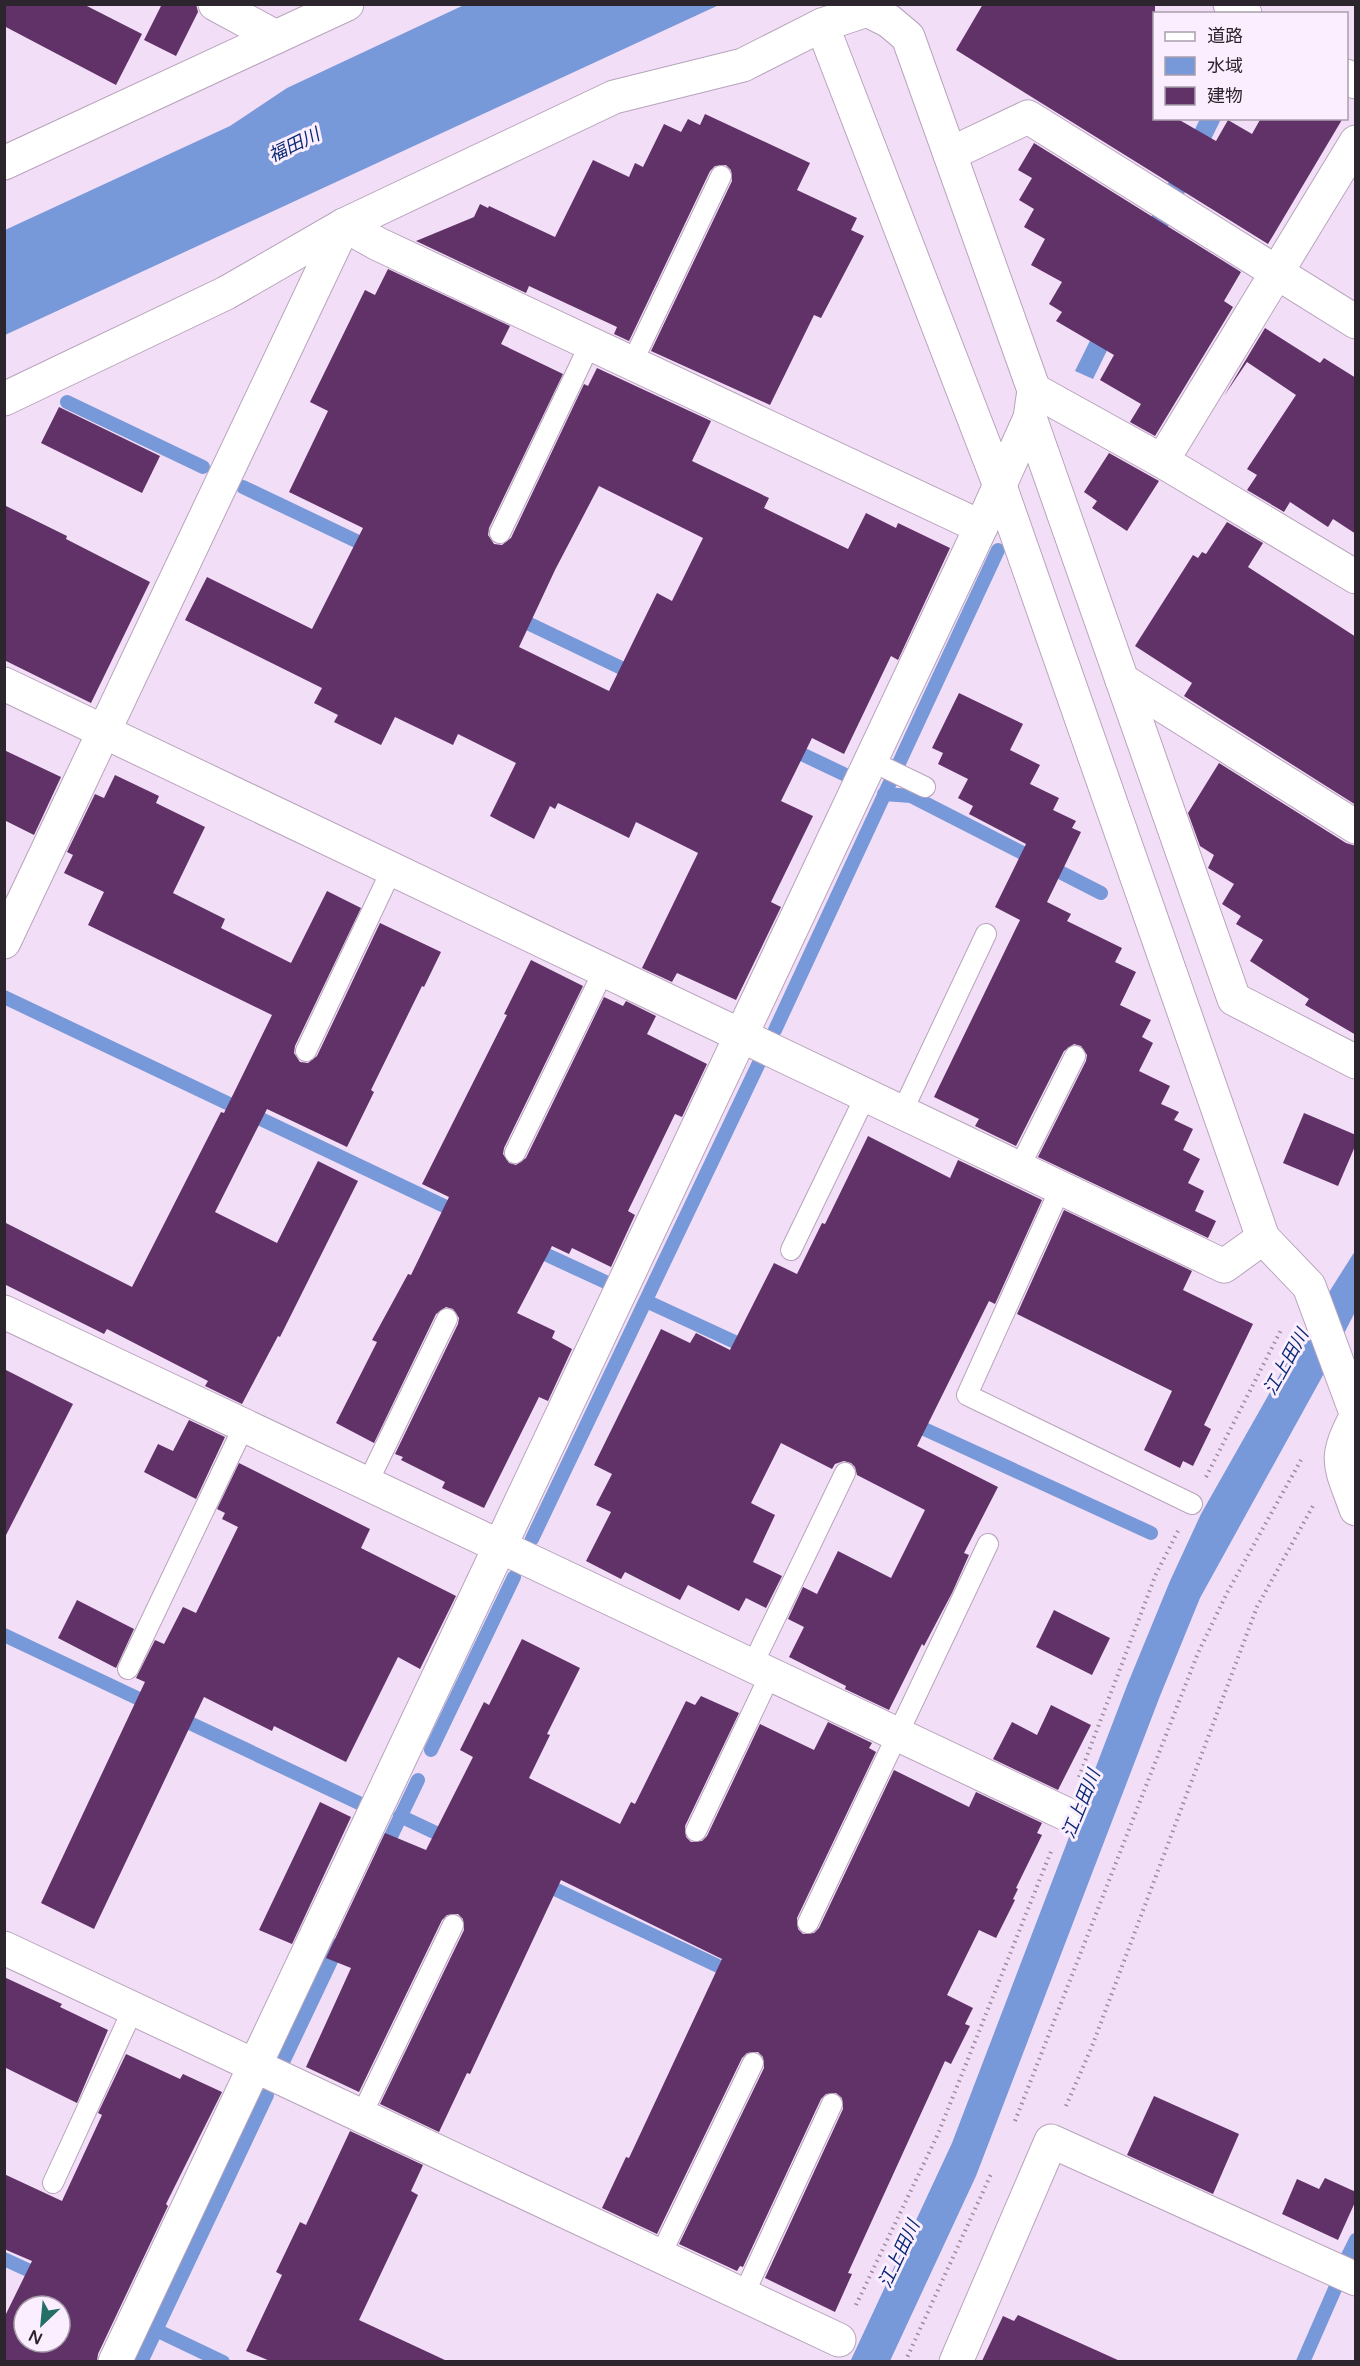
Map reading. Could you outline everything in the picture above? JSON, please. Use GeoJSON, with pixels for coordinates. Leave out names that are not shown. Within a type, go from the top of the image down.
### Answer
{"type":"FeatureCollection","features":[{"type":"Feature","properties":{"kind":"street"},"geometry":{"type":"LineString","coordinates":[[215,4],[276,37]]}},
{"type":"Feature","properties":{"kind":"street"},"geometry":{"type":"LineString","coordinates":[[4,163],[347,4]]}},
{"type":"Feature","properties":{"kind":"street"},"geometry":{"type":"LineString","coordinates":[[4,399],[226,293],[344,225],[614,98],[743,65],[822,25],[867,10],[897,13],[908,37],[950,154],[1122,680],[1234,999],[1356,1062]]}},
{"type":"Feature","properties":{"kind":"street"},"geometry":{"type":"LineString","coordinates":[[822,25],[1000,486],[1263,1238],[1309,1286],[1352,1404],[1339,1461],[1356,1509]]}},
{"type":"Feature","properties":{"kind":"street"},"geometry":{"type":"LineString","coordinates":[[950,154],[1029,117],[1356,322]]}},
{"type":"Feature","properties":{"kind":"street"},"geometry":{"type":"LineString","coordinates":[[1162,460],[1356,142]]}},
{"type":"Feature","properties":{"kind":"street"},"geometry":{"type":"LineString","coordinates":[[344,225],[378,244],[981,526]]}},
{"type":"Feature","properties":{"kind":"street"},"geometry":{"type":"LineString","coordinates":[[4,942],[12,908],[104,732],[344,225]]}},
{"type":"Feature","properties":{"kind":"street"},"geometry":{"type":"LineString","coordinates":[[115,2361],[741,1035],[877,764],[1000,486],[1032,404]]}},
{"type":"Feature","properties":{"kind":"street"},"geometry":{"type":"LineString","coordinates":[[1032,404],[1162,460],[1356,577]]}},
{"type":"Feature","properties":{"kind":"street"},"geometry":{"type":"LineString","coordinates":[[1122,680],[1356,827]]}},
{"type":"Feature","properties":{"kind":"street"},"geometry":{"type":"LineString","coordinates":[[4,684],[1224,1266],[1263,1238]]}},
{"type":"Feature","properties":{"kind":"street"},"geometry":{"type":"LineString","coordinates":[[4,1312],[1066,1814]]}},
{"type":"Feature","properties":{"kind":"street"},"geometry":{"type":"LineString","coordinates":[[4,1948],[839,2340]]}},
{"type":"Feature","properties":{"kind":"street"},"geometry":{"type":"LineString","coordinates":[[956,2361],[1051,2141],[1356,2279]]}},
{"type":"Feature","properties":{"kind":"lane"},"geometry":{"type":"LineString","coordinates":[[632,363],[721,176]]}},
{"type":"Feature","properties":{"kind":"lane"},"geometry":{"type":"LineString","coordinates":[[501,533],[590,344]]}},
{"type":"Feature","properties":{"kind":"lane"},"geometry":{"type":"LineString","coordinates":[[877,764],[925,788]]}},
{"type":"Feature","properties":{"kind":"lane"},"geometry":{"type":"LineString","coordinates":[[306,1051],[392,869]]}},
{"type":"Feature","properties":{"kind":"lane"},"geometry":{"type":"LineString","coordinates":[[902,1112],[986,933]]}},
{"type":"Feature","properties":{"kind":"lane"},"geometry":{"type":"LineString","coordinates":[[515,1154],[604,970]]}},
{"type":"Feature","properties":{"kind":"lane"},"geometry":{"type":"LineString","coordinates":[[1019,1168],[1075,1056]]}},
{"type":"Feature","properties":{"kind":"lane"},"geometry":{"type":"LineString","coordinates":[[791,1250],[866,1095]]}},
{"type":"Feature","properties":{"kind":"lane"},"geometry":{"type":"LineString","coordinates":[[1061,1187],[967,1395],[1192,1504]]}},
{"type":"Feature","properties":{"kind":"lane"},"geometry":{"type":"LineString","coordinates":[[367,1484],[447,1319]]}},
{"type":"Feature","properties":{"kind":"lane"},"geometry":{"type":"LineString","coordinates":[[128,1669],[244,1426]]}},
{"type":"Feature","properties":{"kind":"lane"},"geometry":{"type":"LineString","coordinates":[[696,1831],[761,1670],[845,1473]]}},
{"type":"Feature","properties":{"kind":"lane"},"geometry":{"type":"LineString","coordinates":[[808,1923],[988,1544]]}},
{"type":"Feature","properties":{"kind":"lane"},"geometry":{"type":"LineString","coordinates":[[361,2115],[453,1925]]}},
{"type":"Feature","properties":{"kind":"lane"},"geometry":{"type":"LineString","coordinates":[[53,2183],[134,2009]]}},
{"type":"Feature","properties":{"kind":"lane"},"geometry":{"type":"LineString","coordinates":[[660,2256],[753,2063]]}},
{"type":"Feature","properties":{"kind":"lane"},"geometry":{"type":"LineString","coordinates":[[743,2295],[832,2104]]}},
{"type":"Feature","properties":{"kind":"path"},"geometry":{"type":"LineString","coordinates":[[1014,2123],[1198,1653],[1227,1593],[1306,1451]]}},
{"type":"Feature","properties":{"kind":"path"},"geometry":{"type":"LineString","coordinates":[[1051,2141],[1091,2049],[1257,1606],[1339,1461]]}},
{"type":"Feature","properties":{"kind":"path"},"geometry":{"type":"LineString","coordinates":[[905,2361],[995,2165]]}},
{"type":"Feature","properties":{"kind":"water","name":"福田川"},"geometry":{"type":"Polygon","coordinates":[[[464,5],[719,5],[5,335],[5,230],[230,126],[287,88],[464,5]]]}},
{"type":"Feature","properties":{"kind":"water"},"geometry":{"type":"Polygon","coordinates":[[[1200,120],[1221,120],[1093,379],[1075,371],[1200,120]]]}},
{"type":"Feature","properties":{"kind":"water"},"geometry":{"type":"Polygon","coordinates":[[[1355,1251],[1355,1312],[1322,1377],[1200,1598],[1160,1696],[976,2176],[890,2361],[850,2362],[952,2143],[1128,1683],[1170,1581],[1201,1514],[1307,1327],[1355,1251]]]}},
{"type":"Feature","properties":{"kind":"building"},"geometry":{"type":"Polygon","coordinates":[[[4,4],[83,4],[142,34],[116,85],[4,26],[4,4]]]}},
{"type":"Feature","properties":{"kind":"building"},"geometry":{"type":"Polygon","coordinates":[[[162,4],[196,4],[198,12],[176,56],[144,40],[162,4]]]}},
{"type":"Feature","properties":{"kind":"building"},"geometry":{"type":"Polygon","coordinates":[[[983,4],[1155,4],[1155,12],[1153,12],[1153,120],[1179,120],[1216,141],[1228,120],[1252,134],[1260,120],[1342,120],[1268,244],[956,50],[983,4]]]}},
{"type":"Feature","properties":{"kind":"building"},"geometry":{"type":"Polygon","coordinates":[[[705,114],[810,163],[797,190],[857,218],[851,230],[864,236],[821,318],[814,315],[770,405],[651,351],[732,181],[731,170],[726,165],[715,166],[710,171],[629,341],[614,334],[617,327],[529,286],[526,293],[416,241],[474,217],[480,204],[555,237],[593,160],[629,177],[635,163],[643,167],[664,124],[681,132],[688,119],[700,125],[705,114]]]}},
{"type":"Feature","properties":{"kind":"building"},"geometry":{"type":"Polygon","coordinates":[[[1034,143],[1241,272],[1224,301],[1233,307],[1155,436],[1130,422],[1141,404],[1100,380],[1114,355],[1056,321],[1062,312],[1049,304],[1062,282],[1031,265],[1045,239],[1024,227],[1034,209],[1019,200],[1032,178],[1018,170],[1034,143]]]}},
{"type":"Feature","properties":{"kind":"building"},"geometry":{"type":"Polygon","coordinates":[[[388,269],[510,326],[501,344],[563,374],[489,528],[488,535],[494,544],[502,545],[511,538],[584,384],[588,386],[597,368],[711,421],[692,461],[769,498],[764,508],[848,549],[866,513],[896,528],[898,523],[950,548],[898,660],[891,656],[844,754],[812,738],[781,801],[813,816],[771,902],[781,907],[736,1000],[677,973],[672,982],[642,968],[698,853],[636,822],[629,838],[558,803],[555,809],[550,806],[534,839],[490,816],[516,763],[458,734],[453,745],[395,717],[381,745],[334,722],[338,715],[314,703],[322,688],[185,620],[207,577],[312,629],[363,528],[289,492],[328,411],[310,402],[365,290],[375,295],[388,269]],[[599,486],[555,570],[519,647],[609,691],[657,593],[672,601],[703,538],[599,486]]]}},
{"type":"Feature","properties":{"kind":"building"},"geometry":{"type":"Polygon","coordinates":[[[1265,328],[1320,363],[1324,358],[1356,378],[1356,534],[1333,519],[1328,527],[1290,502],[1284,512],[1247,490],[1257,475],[1247,469],[1296,395],[1247,362],[1224,396],[1265,328]]]}},
{"type":"Feature","properties":{"kind":"building"},"geometry":{"type":"Polygon","coordinates":[[[59,407],[160,456],[142,493],[41,443],[59,407]]]}},
{"type":"Feature","properties":{"kind":"building"},"geometry":{"type":"Polygon","coordinates":[[[1109,453],[1159,481],[1127,531],[1092,508],[1097,501],[1084,492],[1109,453]]]}},
{"type":"Feature","properties":{"kind":"building"},"geometry":{"type":"Polygon","coordinates":[[[4,505],[67,536],[66,539],[150,582],[91,703],[4,660],[4,505]]]}},
{"type":"Feature","properties":{"kind":"building"},"geometry":{"type":"Polygon","coordinates":[[[1227,522],[1263,543],[1248,567],[1356,637],[1356,805],[1184,696],[1192,683],[1135,646],[1193,555],[1198,558],[1202,552],[1206,554],[1227,522]]]}},
{"type":"Feature","properties":{"kind":"building"},"geometry":{"type":"Polygon","coordinates":[[[959,693],[1023,724],[1010,750],[1040,765],[1030,784],[1059,798],[1053,810],[1076,821],[1072,828],[1081,832],[1047,902],[1071,914],[1067,921],[1122,948],[1115,962],[1136,972],[1120,1005],[1151,1020],[1142,1037],[1153,1043],[1139,1071],[1170,1086],[1161,1104],[1179,1112],[1174,1120],[1193,1129],[1183,1150],[1200,1159],[1188,1183],[1204,1191],[1195,1211],[1216,1221],[1208,1238],[1038,1157],[1086,1061],[1087,1055],[1081,1046],[1074,1044],[1064,1051],[1016,1146],[975,1126],[979,1119],[934,1097],[1020,920],[995,907],[1026,844],[969,814],[973,806],[958,798],[968,779],[938,764],[943,753],[932,748],[959,693]]]}},
{"type":"Feature","properties":{"kind":"building"},"geometry":{"type":"Polygon","coordinates":[[[4,750],[61,777],[34,835],[4,820],[4,750]]]}},
{"type":"Feature","properties":{"kind":"building"},"geometry":{"type":"Polygon","coordinates":[[[1219,763],[1346,843],[1356,846],[1356,1035],[1305,1005],[1309,999],[1250,961],[1263,940],[1236,924],[1241,916],[1222,904],[1234,884],[1208,868],[1214,855],[1200,846],[1188,813],[1219,763]]]}},
{"type":"Feature","properties":{"kind":"building"},"geometry":{"type":"Polygon","coordinates":[[[115,775],[159,796],[156,803],[205,827],[173,893],[225,919],[221,928],[291,963],[327,891],[361,908],[295,1046],[294,1053],[300,1062],[308,1063],[317,1056],[380,923],[441,952],[371,1090],[374,1092],[347,1147],[267,1109],[215,1212],[277,1243],[318,1161],[358,1181],[280,1337],[278,1336],[242,1404],[205,1386],[208,1381],[107,1329],[104,1334],[4,1284],[4,1222],[132,1287],[221,1112],[224,1113],[272,1015],[88,925],[104,892],[64,873],[73,855],[67,852],[95,794],[104,798],[115,775]]]}},
{"type":"Feature","properties":{"kind":"building"},"geometry":{"type":"Polygon","coordinates":[[[531,960],[583,986],[504,1148],[503,1154],[509,1163],[516,1165],[526,1158],[604,997],[623,1006],[626,1001],[656,1016],[647,1034],[707,1064],[682,1117],[675,1114],[628,1211],[635,1215],[611,1267],[572,1248],[569,1254],[552,1246],[517,1313],[555,1331],[552,1338],[572,1349],[548,1401],[539,1397],[484,1508],[442,1488],[445,1482],[401,1460],[403,1457],[395,1454],[458,1324],[459,1318],[453,1309],[446,1307],[436,1314],[374,1443],[336,1423],[377,1342],[372,1340],[408,1274],[411,1275],[449,1197],[422,1184],[507,1015],[504,1014],[531,960]]]}},
{"type":"Feature","properties":{"kind":"building"},"geometry":{"type":"Polygon","coordinates":[[[1304,1113],[1356,1135],[1356,1144],[1338,1186],[1283,1163],[1304,1113]]]}},
{"type":"Feature","properties":{"kind":"building"},"geometry":{"type":"Polygon","coordinates":[[[868,1136],[950,1178],[958,1160],[1042,1200],[995,1304],[989,1301],[917,1446],[998,1487],[964,1553],[969,1555],[952,1593],[924,1646],[922,1644],[889,1710],[845,1689],[846,1686],[789,1657],[804,1627],[788,1619],[803,1587],[817,1594],[838,1551],[891,1578],[925,1510],[857,1475],[851,1463],[844,1461],[835,1464],[832,1469],[781,1443],[751,1503],[775,1515],[753,1562],[782,1576],[766,1608],[746,1598],[739,1611],[688,1585],[680,1600],[625,1572],[621,1579],[586,1561],[611,1512],[596,1505],[612,1474],[594,1465],[661,1329],[690,1343],[696,1333],[730,1350],[774,1263],[797,1274],[822,1223],[825,1224],[868,1136]]]}},
{"type":"Feature","properties":{"kind":"building"},"geometry":{"type":"Polygon","coordinates":[[[1064,1210],[1192,1271],[1183,1290],[1253,1324],[1204,1425],[1211,1429],[1193,1466],[1183,1461],[1180,1468],[1144,1450],[1172,1391],[1017,1314],[1064,1210]]]}},
{"type":"Feature","properties":{"kind":"building"},"geometry":{"type":"Polygon","coordinates":[[[4,1369],[73,1404],[4,1539],[4,1369]]]}},
{"type":"Feature","properties":{"kind":"building"},"geometry":{"type":"Polygon","coordinates":[[[189,1420],[225,1437],[196,1499],[144,1472],[158,1444],[173,1451],[189,1420]]]}},
{"type":"Feature","properties":{"kind":"building"},"geometry":{"type":"Polygon","coordinates":[[[239,1463],[370,1529],[361,1548],[456,1596],[420,1669],[398,1657],[346,1762],[274,1726],[272,1731],[204,1697],[94,1929],[41,1903],[145,1682],[136,1678],[155,1640],[164,1644],[183,1607],[196,1613],[238,1527],[222,1519],[225,1513],[217,1509],[239,1463]]]}},
{"type":"Feature","properties":{"kind":"building"},"geometry":{"type":"Polygon","coordinates":[[[77,1600],[134,1629],[116,1668],[58,1638],[77,1600]]]}},
{"type":"Feature","properties":{"kind":"building"},"geometry":{"type":"Polygon","coordinates":[[[1054,1610],[1110,1638],[1092,1675],[1036,1647],[1054,1610]]]}},
{"type":"Feature","properties":{"kind":"building"},"geometry":{"type":"Polygon","coordinates":[[[522,1639],[580,1668],[547,1734],[550,1735],[529,1778],[620,1824],[631,1802],[635,1804],[686,1701],[695,1705],[701,1696],[739,1713],[685,1826],[686,1837],[691,1842],[702,1841],[707,1836],[760,1724],[814,1750],[828,1722],[872,1743],[869,1748],[876,1752],[797,1918],[798,1929],[803,1934],[814,1933],[819,1928],[894,1770],[969,1807],[976,1792],[1042,1823],[1037,1833],[1042,1835],[1016,1888],[1018,1889],[1013,1899],[1015,1900],[996,1938],[979,1930],[947,1995],[973,2008],[965,2024],[970,2026],[951,2064],[945,2061],[848,2273],[852,2274],[835,2312],[765,2278],[843,2109],[842,2098],[836,2093],[826,2094],[821,2099],[743,2267],[740,2266],[737,2271],[679,2244],[764,2068],[763,2057],[758,2052],[747,2053],[742,2058],[657,2234],[602,2208],[626,2157],[629,2158],[722,1959],[561,1880],[470,2074],[467,2073],[439,2132],[380,2104],[464,1930],[463,1919],[458,1914],[447,1915],[442,1920],[359,2092],[306,2067],[351,1968],[326,1958],[385,1833],[426,1850],[473,1757],[460,1750],[484,1702],[489,1705],[522,1639]]]}},
{"type":"Feature","properties":{"kind":"building"},"geometry":{"type":"Polygon","coordinates":[[[1051,1705],[1091,1725],[1058,1790],[993,1759],[1012,1722],[1037,1735],[1051,1705]]]}},
{"type":"Feature","properties":{"kind":"building"},"geometry":{"type":"Polygon","coordinates":[[[320,1802],[351,1817],[292,1944],[259,1930],[320,1802]]]}},
{"type":"Feature","properties":{"kind":"building"},"geometry":{"type":"Polygon","coordinates":[[[4,1977],[62,2004],[60,2007],[108,2030],[77,2103],[4,2067],[4,1977]]]}},
{"type":"Feature","properties":{"kind":"building"},"geometry":{"type":"Polygon","coordinates":[[[126,2054],[180,2079],[183,2074],[222,2092],[166,2204],[168,2206],[98,2354],[97,2361],[4,2361],[4,2318],[12,2302],[12,2354],[72,2354],[72,2294],[16,2294],[32,2261],[4,2249],[4,2174],[62,2201],[102,2115],[98,2113],[126,2054]]]}},
{"type":"Feature","properties":{"kind":"building"},"geometry":{"type":"Polygon","coordinates":[[[1154,2096],[1239,2134],[1213,2194],[1127,2155],[1154,2096]]]}},
{"type":"Feature","properties":{"kind":"building"},"geometry":{"type":"Polygon","coordinates":[[[350,2131],[423,2165],[411,2191],[418,2195],[359,2320],[447,2361],[270,2361],[246,2351],[282,2275],[276,2272],[300,2222],[306,2225],[350,2131]]]}},
{"type":"Feature","properties":{"kind":"building"},"geometry":{"type":"Polygon","coordinates":[[[1325,2178],[1356,2192],[1356,2200],[1338,2240],[1282,2214],[1297,2179],[1319,2189],[1325,2178]]]}},
{"type":"Feature","properties":{"kind":"building"},"geometry":{"type":"Polygon","coordinates":[[[1018,2315],[1120,2361],[982,2361],[1003,2316],[1014,2321],[1018,2315]]]}},
{"type":"Feature","properties":{"kind":"waterway"},"geometry":{"type":"LineString","coordinates":[[67,402],[203,467]]}},
{"type":"Feature","properties":{"kind":"waterway"},"geometry":{"type":"LineString","coordinates":[[243,487],[371,548]]}},
{"type":"Feature","properties":{"kind":"waterway"},"geometry":{"type":"LineString","coordinates":[[775,1030],[998,550]]}},
{"type":"Feature","properties":{"kind":"waterway"},"geometry":{"type":"LineString","coordinates":[[515,617],[636,675]]}},
{"type":"Feature","properties":{"kind":"waterway"},"geometry":{"type":"LineString","coordinates":[[789,748],[852,778]]}},
{"type":"Feature","properties":{"kind":"waterway"},"geometry":{"type":"LineString","coordinates":[[884,794],[911,796],[1101,893]]}},
{"type":"Feature","properties":{"kind":"waterway"},"geometry":{"type":"LineString","coordinates":[[4,997],[461,1214]]}},
{"type":"Feature","properties":{"kind":"waterway"},"geometry":{"type":"LineString","coordinates":[[532,1539],[759,1063]]}},
{"type":"Feature","properties":{"kind":"waterway"},"geometry":{"type":"LineString","coordinates":[[532,1248],[612,1285]]}},
{"type":"Feature","properties":{"kind":"waterway"},"geometry":{"type":"LineString","coordinates":[[646,1301],[750,1349]]}},
{"type":"Feature","properties":{"kind":"waterway"},"geometry":{"type":"LineString","coordinates":[[909,1422],[1151,1533]]}},
{"type":"Feature","properties":{"kind":"waterway"},"geometry":{"type":"LineString","coordinates":[[431,1750],[514,1577]]}},
{"type":"Feature","properties":{"kind":"waterway"},"geometry":{"type":"LineString","coordinates":[[4,1635],[154,1706]]}},
{"type":"Feature","properties":{"kind":"waterway"},"geometry":{"type":"LineString","coordinates":[[177,1717],[361,1804]]}},
{"type":"Feature","properties":{"kind":"waterway"},"geometry":{"type":"LineString","coordinates":[[384,1851],[418,1780]]}},
{"type":"Feature","properties":{"kind":"waterway"},"geometry":{"type":"LineString","coordinates":[[400,1816],[451,1840]]}},
{"type":"Feature","properties":{"kind":"waterway"},"geometry":{"type":"LineString","coordinates":[[542,1883],[733,1973]]}},
{"type":"Feature","properties":{"kind":"waterway"},"geometry":{"type":"LineString","coordinates":[[282,2064],[339,1944]]}},
{"type":"Feature","properties":{"kind":"waterway"},"geometry":{"type":"LineString","coordinates":[[141,2362],[267,2095]]}},
{"type":"Feature","properties":{"kind":"waterway"},"geometry":{"type":"LineString","coordinates":[[1347,2258],[1356,2240]]}},
{"type":"Feature","properties":{"kind":"waterway"},"geometry":{"type":"LineString","coordinates":[[4,2259],[43,2277]]}},
{"type":"Feature","properties":{"kind":"waterway"},"geometry":{"type":"LineString","coordinates":[[1303,2362],[1338,2282]]}},
{"type":"Feature","properties":{"kind":"waterway"},"geometry":{"type":"LineString","coordinates":[[156,2330],[223,2362]]}},
{"type":"Feature","properties":{"kind":"water label","name":"江上田川"},"geometry":{"type":"Point","coordinates":[1286,1362]}},
{"type":"Feature","properties":{"kind":"water label","name":"江上田川"},"geometry":{"type":"Point","coordinates":[1081,1804]}},
{"type":"Feature","properties":{"kind":"water label","name":"江上田川"},"geometry":{"type":"Point","coordinates":[899,2254]}}]}
